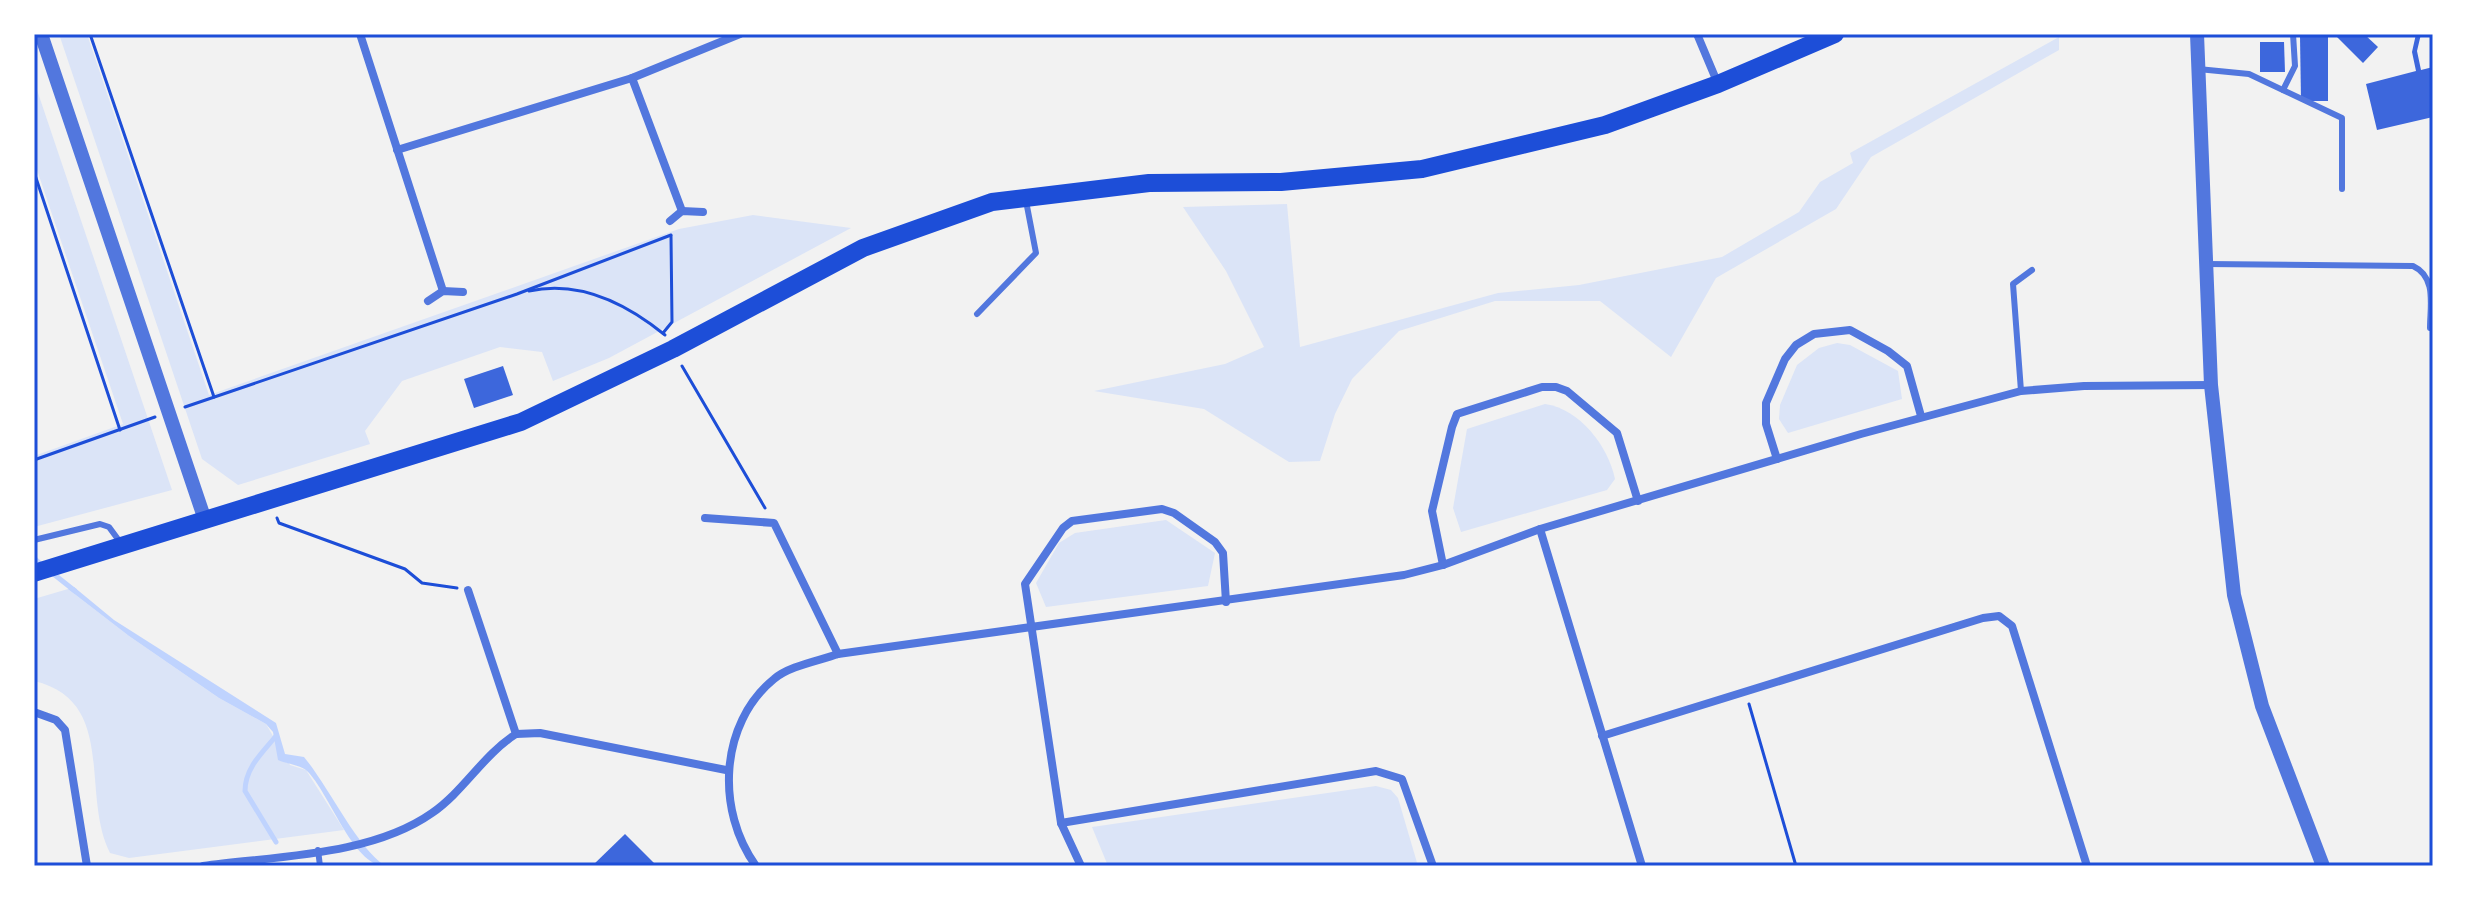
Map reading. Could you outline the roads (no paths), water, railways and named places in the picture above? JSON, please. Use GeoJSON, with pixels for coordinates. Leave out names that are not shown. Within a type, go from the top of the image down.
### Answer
{"type":"FeatureCollection","features":[{"type":"Feature","properties":{"kind":"main road"},"geometry":{"type":"LineString","coordinates":[[34,573],[521,422],[668,341],[863,248],[937,219],[992,202],[1149,183],[1281,182],[1422,169],[1605,125],[1718,84],[1835,34]]}},
{"type":"Feature","properties":{"kind":"street"},"geometry":{"type":"LineString","coordinates":[[41,34],[205,520]]}},
{"type":"Feature","properties":{"kind":"street"},"geometry":{"type":"LineString","coordinates":[[360,34],[443,291]]}},
{"type":"Feature","properties":{"kind":"street"},"geometry":{"type":"LineString","coordinates":[[397,150],[632,78],[740,34]]}},
{"type":"Feature","properties":{"kind":"street"},"geometry":{"type":"LineString","coordinates":[[1697,34],[1718,84]]}},
{"type":"Feature","properties":{"kind":"street"},"geometry":{"type":"LineString","coordinates":[[2197,34],[2211,385],[2229,555],[2240,620],[2262,706],[2323,866]]}},
{"type":"Feature","properties":{"kind":"street"},"geometry":{"type":"LineString","coordinates":[[632,78],[682,211]]}},
{"type":"Feature","properties":{"kind":"street"},"geometry":{"type":"LineString","coordinates":[[670,221],[682,211],[703,212]]}},
{"type":"Feature","properties":{"kind":"street"},"geometry":{"type":"LineString","coordinates":[[428,301],[443,291],[463,292]]}},
{"type":"Feature","properties":{"kind":"street"},"geometry":{"type":"LineString","coordinates":[[1777,459],[1766,424],[1766,403],[1785,359],[1796,345],[1814,334],[1850,330],[1888,351],[1907,366],[1921,416]]}},
{"type":"Feature","properties":{"kind":"street"},"geometry":{"type":"LineString","coordinates":[[756,866],[735,823],[726,770],[742,720],[774,678],[838,654],[1029,630],[1404,575],[1443,565],[1540,529],[1921,416],[2021,391],[2084,386],[2211,385]]}},
{"type":"Feature","properties":{"kind":"street"},"geometry":{"type":"LineString","coordinates":[[1443,565],[1432,511],[1452,427],[1457,414],[1469,409],[1542,387],[1567,391],[1617,433],[1638,501]]}},
{"type":"Feature","properties":{"kind":"street"},"geometry":{"type":"LineString","coordinates":[[1081,866],[1061,823],[1029,630],[1025,584],[1063,528],[1072,521],[1162,509],[1174,513],[1215,542],[1223,553],[1226,602]]}},
{"type":"Feature","properties":{"kind":"street"},"geometry":{"type":"LineString","coordinates":[[705,518],[774,523],[838,654]]}},
{"type":"Feature","properties":{"kind":"street"},"geometry":{"type":"LineString","coordinates":[[1540,529],[1642,866]]}},
{"type":"Feature","properties":{"kind":"street"},"geometry":{"type":"LineString","coordinates":[[468,590],[516,734]]}},
{"type":"Feature","properties":{"kind":"street"},"geometry":{"type":"LineString","coordinates":[[1602,736],[1983,618],[1999,616],[2012,626],[2087,866]]}},
{"type":"Feature","properties":{"kind":"street"},"geometry":{"type":"LineString","coordinates":[[34,712],[56,720],[65,730],[87,866]]}},
{"type":"Feature","properties":{"kind":"street"},"geometry":{"type":"LineString","coordinates":[[203,866],[352,846],[390,837],[436,811],[489,755],[516,734],[540,733],[726,770]]}},
{"type":"Feature","properties":{"kind":"street"},"geometry":{"type":"LineString","coordinates":[[1061,823],[1376,771],[1402,779],[1433,866]]}},
{"type":"Feature","properties":{"kind":"lane"},"geometry":{"type":"LineString","coordinates":[[2283,90],[2295,66],[2293,34]]}},
{"type":"Feature","properties":{"kind":"lane"},"geometry":{"type":"LineString","coordinates":[[2198,69],[2249,74],[2342,118],[2342,189]]}},
{"type":"Feature","properties":{"kind":"lane"},"geometry":{"type":"LineString","coordinates":[[977,314],[1036,253],[1026,197]]}},
{"type":"Feature","properties":{"kind":"lane"},"geometry":{"type":"LineString","coordinates":[[2206,264],[2408,265],[2423,271],[2431,281],[2430,328]]}},
{"type":"Feature","properties":{"kind":"lane"},"geometry":{"type":"LineString","coordinates":[[2021,391],[2013,284],[2032,270]]}},
{"type":"Feature","properties":{"kind":"lane"},"geometry":{"type":"LineString","coordinates":[[34,540],[100,524],[109,527],[123,545]]}},
{"type":"Feature","properties":{"kind":"lane"},"geometry":{"type":"LineString","coordinates":[[318,850],[320,866]]}},
{"type":"Feature","properties":{"kind":"water"},"geometry":{"type":"Polygon","coordinates":[[[74,587],[114,620],[276,723],[285,754],[304,757],[353,831],[385,866],[373,863],[362,854],[307,771],[278,760],[273,732],[266,724],[219,698],[129,636],[68,589],[74,587]]]}},
{"type":"Feature","properties":{"kind":"waterway"},"geometry":{"type":"LineString","coordinates":[[34,558],[43,566]]}},
{"type":"Feature","properties":{"kind":"waterway"},"geometry":{"type":"LineString","coordinates":[[51,572],[75,591]]}},
{"type":"Feature","properties":{"kind":"waterway"},"geometry":{"type":"LineString","coordinates":[[276,736],[251,768],[245,791],[276,842]]}}]}
